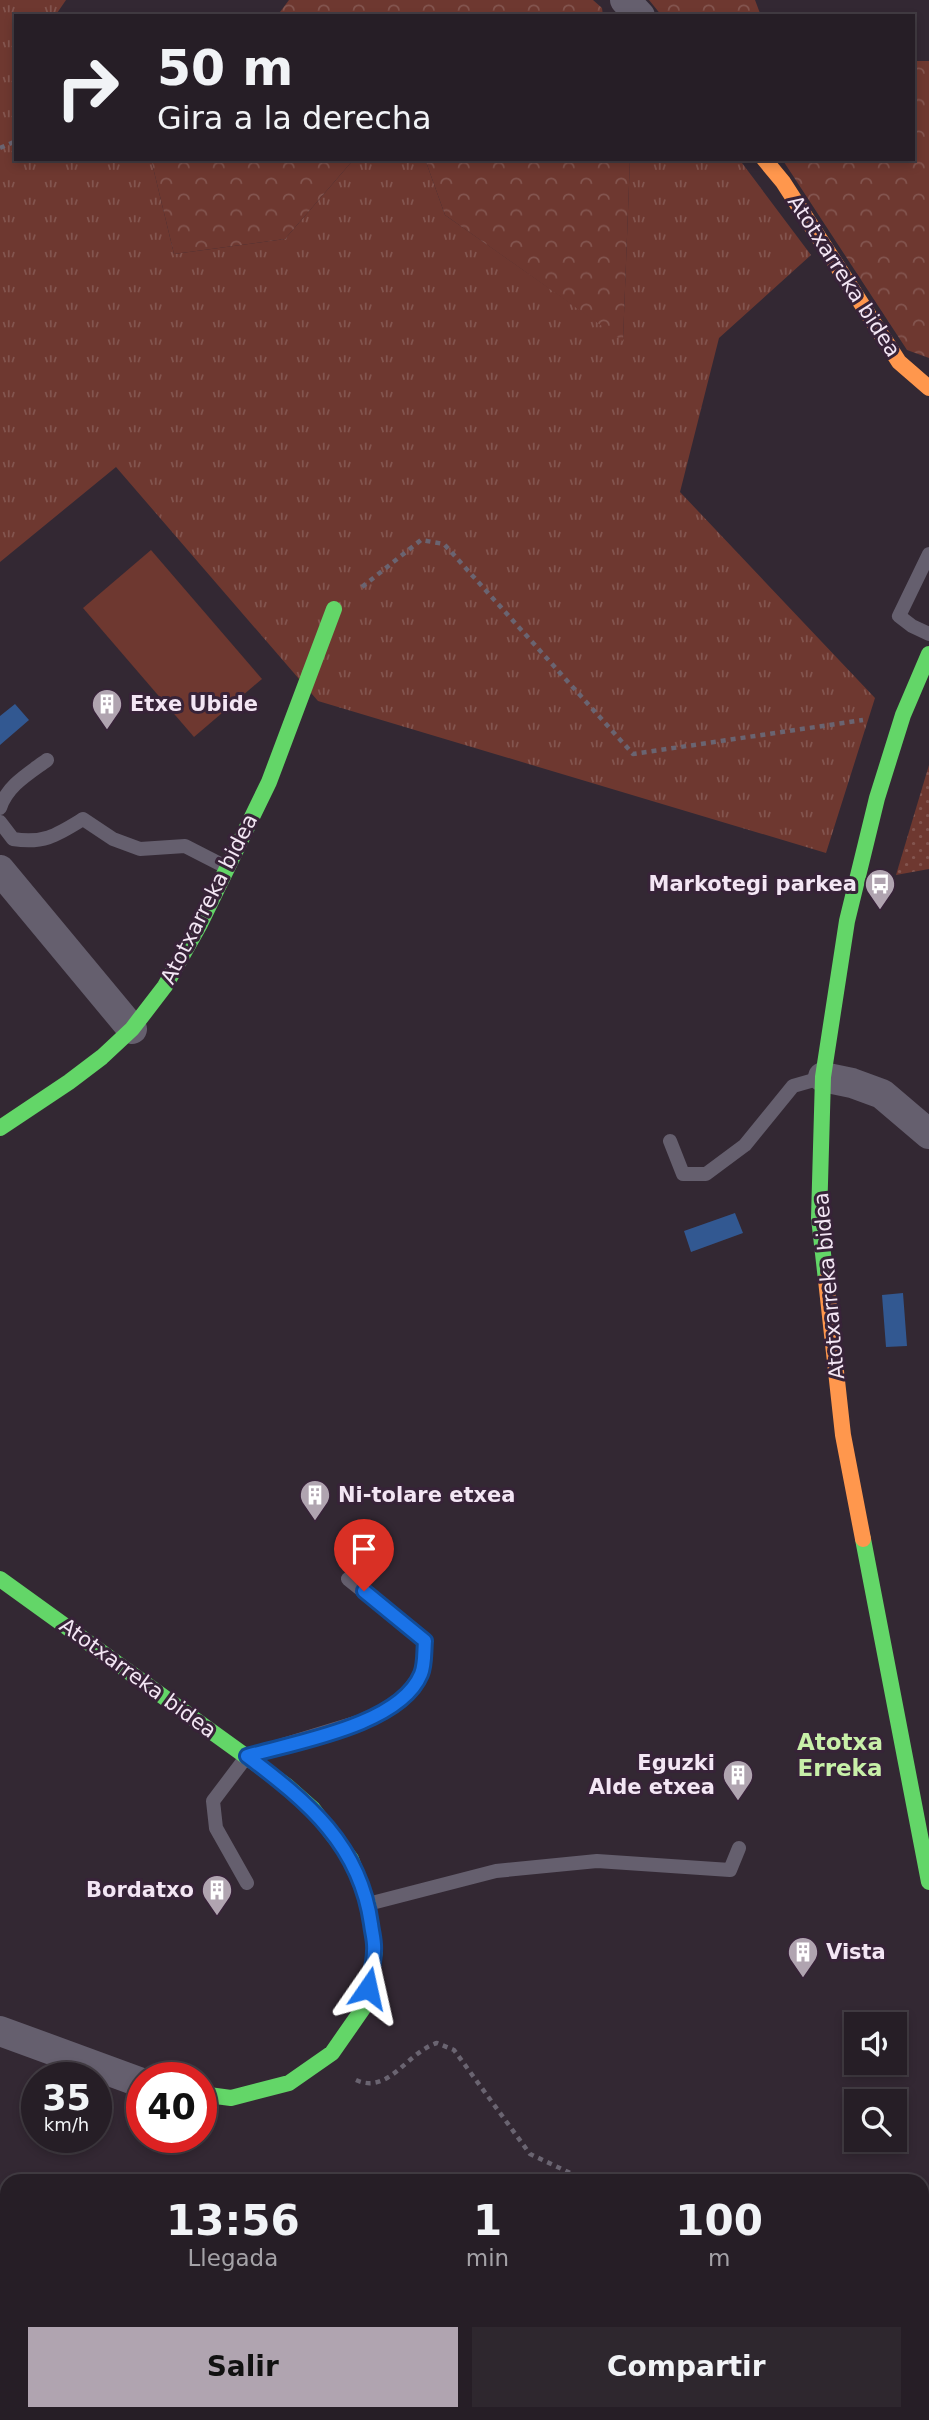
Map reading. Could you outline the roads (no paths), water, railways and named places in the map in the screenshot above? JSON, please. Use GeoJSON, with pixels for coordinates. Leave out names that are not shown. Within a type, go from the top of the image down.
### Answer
{"type":"FeatureCollection","features":[{"type":"Feature","properties":{"kind":"street"},"geometry":{"type":"LineString","coordinates":[[625,0],[638,14]]}},
{"type":"Feature","properties":{"kind":"street","name":"Atotxarreka bidea"},"geometry":{"type":"LineString","coordinates":[[766,161],[783,182],[900,362],[929,388]]}},
{"type":"Feature","properties":{"kind":"street","name":"Atotxarreka bidea"},"geometry":{"type":"LineString","coordinates":[[0,1128],[102,1056],[132,1029],[156,999],[187,950],[229,868],[286,741],[334,609]]}},
{"type":"Feature","properties":{"kind":"street","name":"Atotxarreka bidea"},"geometry":{"type":"LineString","coordinates":[[929,654],[903,715],[877,798],[847,920],[823,1077],[818,1218],[843,1435],[929,1882]]}},
{"type":"Feature","properties":{"kind":"street"},"geometry":{"type":"LineString","coordinates":[[0,870],[132,1029]]}},
{"type":"Feature","properties":{"kind":"street"},"geometry":{"type":"LineString","coordinates":[[823,1077],[852,1083],[882,1094],[929,1134]]}},
{"type":"Feature","properties":{"kind":"street","name":"Atotxarreka bidea"},"geometry":{"type":"LineString","coordinates":[[0,1579],[287,1786],[313,1810],[352,1859],[368,1904],[374,1951],[364,2007],[332,2053],[289,2084],[231,2098],[217,2096]]}},
{"type":"Feature","properties":{"kind":"street"},"geometry":{"type":"LineString","coordinates":[[0,2031],[126,2077]]}},
{"type":"Feature","properties":{"kind":"lane"},"geometry":{"type":"LineString","coordinates":[[929,554],[899,616],[929,634]]}},
{"type":"Feature","properties":{"kind":"lane"},"geometry":{"type":"LineString","coordinates":[[0,808],[4,796],[20,779],[47,760]]}},
{"type":"Feature","properties":{"kind":"lane"},"geometry":{"type":"LineString","coordinates":[[0,822],[13,839],[33,843],[56,836],[83,819],[113,839],[140,849],[185,845],[229,868]]}},
{"type":"Feature","properties":{"kind":"lane"},"geometry":{"type":"LineString","coordinates":[[670,1141],[683,1174],[706,1174],[745,1145],[793,1086],[823,1077]]}},
{"type":"Feature","properties":{"kind":"lane"},"geometry":{"type":"LineString","coordinates":[[247,1882],[216,1828],[213,1801],[247,1756],[378,1716],[401,1701],[421,1674],[425,1641],[348,1579]]}},
{"type":"Feature","properties":{"kind":"lane"},"geometry":{"type":"LineString","coordinates":[[368,1904],[496,1871],[597,1861],[730,1870],[738,1848]]}},
{"type":"Feature","properties":{"kind":"water"},"geometry":{"type":"Polygon","coordinates":[[[15,704],[29,720],[0,745],[0,716],[15,704]]]}},
{"type":"Feature","properties":{"kind":"water"},"geometry":{"type":"Polygon","coordinates":[[[735,1213],[743,1233],[691,1252],[684,1231],[735,1213]]]}},
{"type":"Feature","properties":{"kind":"water"},"geometry":{"type":"Polygon","coordinates":[[[903,1293],[907,1346],[886,1347],[882,1295],[903,1293]]]}},
{"type":"Feature","properties":{"kind":"place","name":"Etxe Ubide"},"geometry":{"type":"Point","coordinates":[107,731]}},
{"type":"Feature","properties":{"kind":"place","name":"Markotegi parkea"},"geometry":{"type":"Point","coordinates":[880,911]}},
{"type":"Feature","properties":{"kind":"place","name":"Ni-tolare etxea"},"geometry":{"type":"Point","coordinates":[315,1522]}},
{"type":"Feature","properties":{"kind":"place","name":"Eguzki Alde etxea"},"geometry":{"type":"Point","coordinates":[738,1802]}},
{"type":"Feature","properties":{"kind":"place","name":"Bordatxo"},"geometry":{"type":"Point","coordinates":[217,1917]}},
{"type":"Feature","properties":{"kind":"place","name":"Vista"},"geometry":{"type":"Point","coordinates":[803,1979]}},
{"type":"Feature","properties":{"kind":"district","name":"Atotxa Erreka"},"geometry":{"type":"Point","coordinates":[840,1755]}}]}
